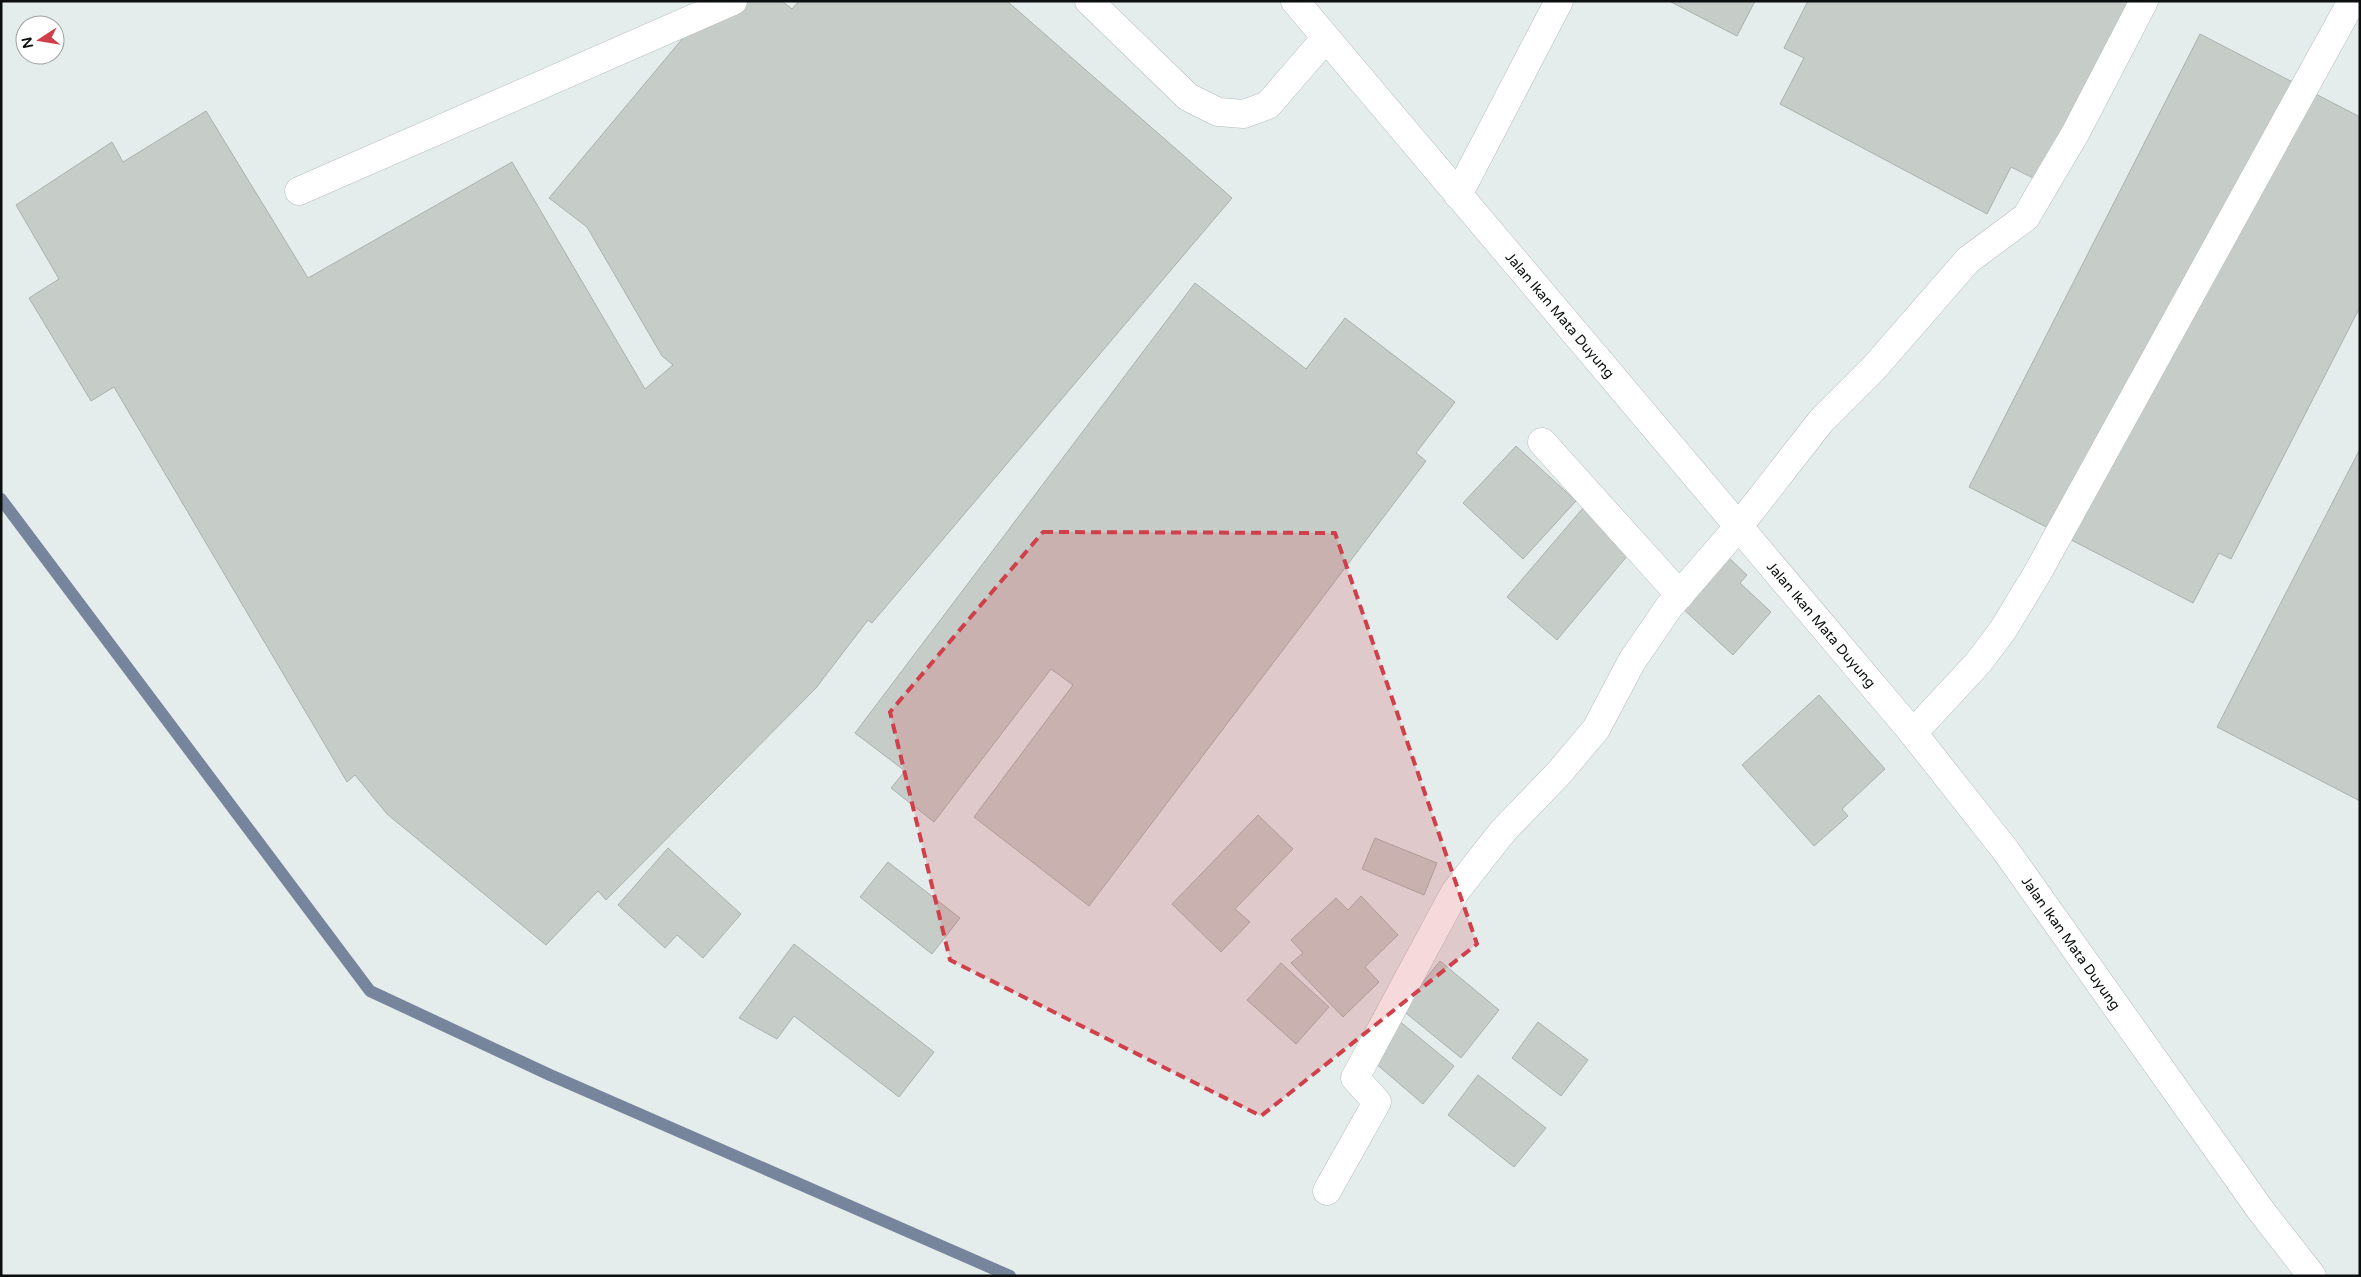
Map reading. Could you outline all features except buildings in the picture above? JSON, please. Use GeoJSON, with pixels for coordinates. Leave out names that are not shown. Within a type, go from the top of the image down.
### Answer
{"type":"FeatureCollection","features":[{"type":"Feature","properties":{"kind":"street"},"geometry":{"type":"LineString","coordinates":[[299,191],[733,1]]}},
{"type":"Feature","properties":{"kind":"street"},"geometry":{"type":"LineString","coordinates":[[1089,1],[1188,97],[1218,112],[1244,114],[1268,105],[1325,40]]}},
{"type":"Feature","properties":{"kind":"street","name":"Jalan Ikan Mata Duyung"},"geometry":{"type":"LineString","coordinates":[[1295,1],[1325,40],[1913,733],[2006,852],[2262,1212],[2312,1276]]}},
{"type":"Feature","properties":{"kind":"street"},"geometry":{"type":"LineString","coordinates":[[1458,195],[1559,1]]}},
{"type":"Feature","properties":{"kind":"street"},"geometry":{"type":"LineString","coordinates":[[1327,1191],[1377,1102],[1355,1078],[1454,892],[1503,831],[1560,773],[1596,729],[1632,661],[1680,595],[1739,526],[1821,421],[1874,368],[1968,260],[2026,217],[2076,132],[2144,1]]}},
{"type":"Feature","properties":{"kind":"street"},"geometry":{"type":"LineString","coordinates":[[1913,733],[1978,663],[2003,630],[2038,572],[2352,1]]}},
{"type":"Feature","properties":{"kind":"street"},"geometry":{"type":"LineString","coordinates":[[1542,442],[1680,595]]}},
{"type":"Feature","properties":{"kind":"highlighted area"},"geometry":{"type":"Polygon","coordinates":[[[1043,532],[1335,533],[1477,944],[1261,1116],[950,960],[890,712],[1043,532]]]}},
{"type":"Feature","properties":{"kind":"waterway"},"geometry":{"type":"LineString","coordinates":[[1,499],[370,991],[550,1075],[1010,1276]]}}]}
